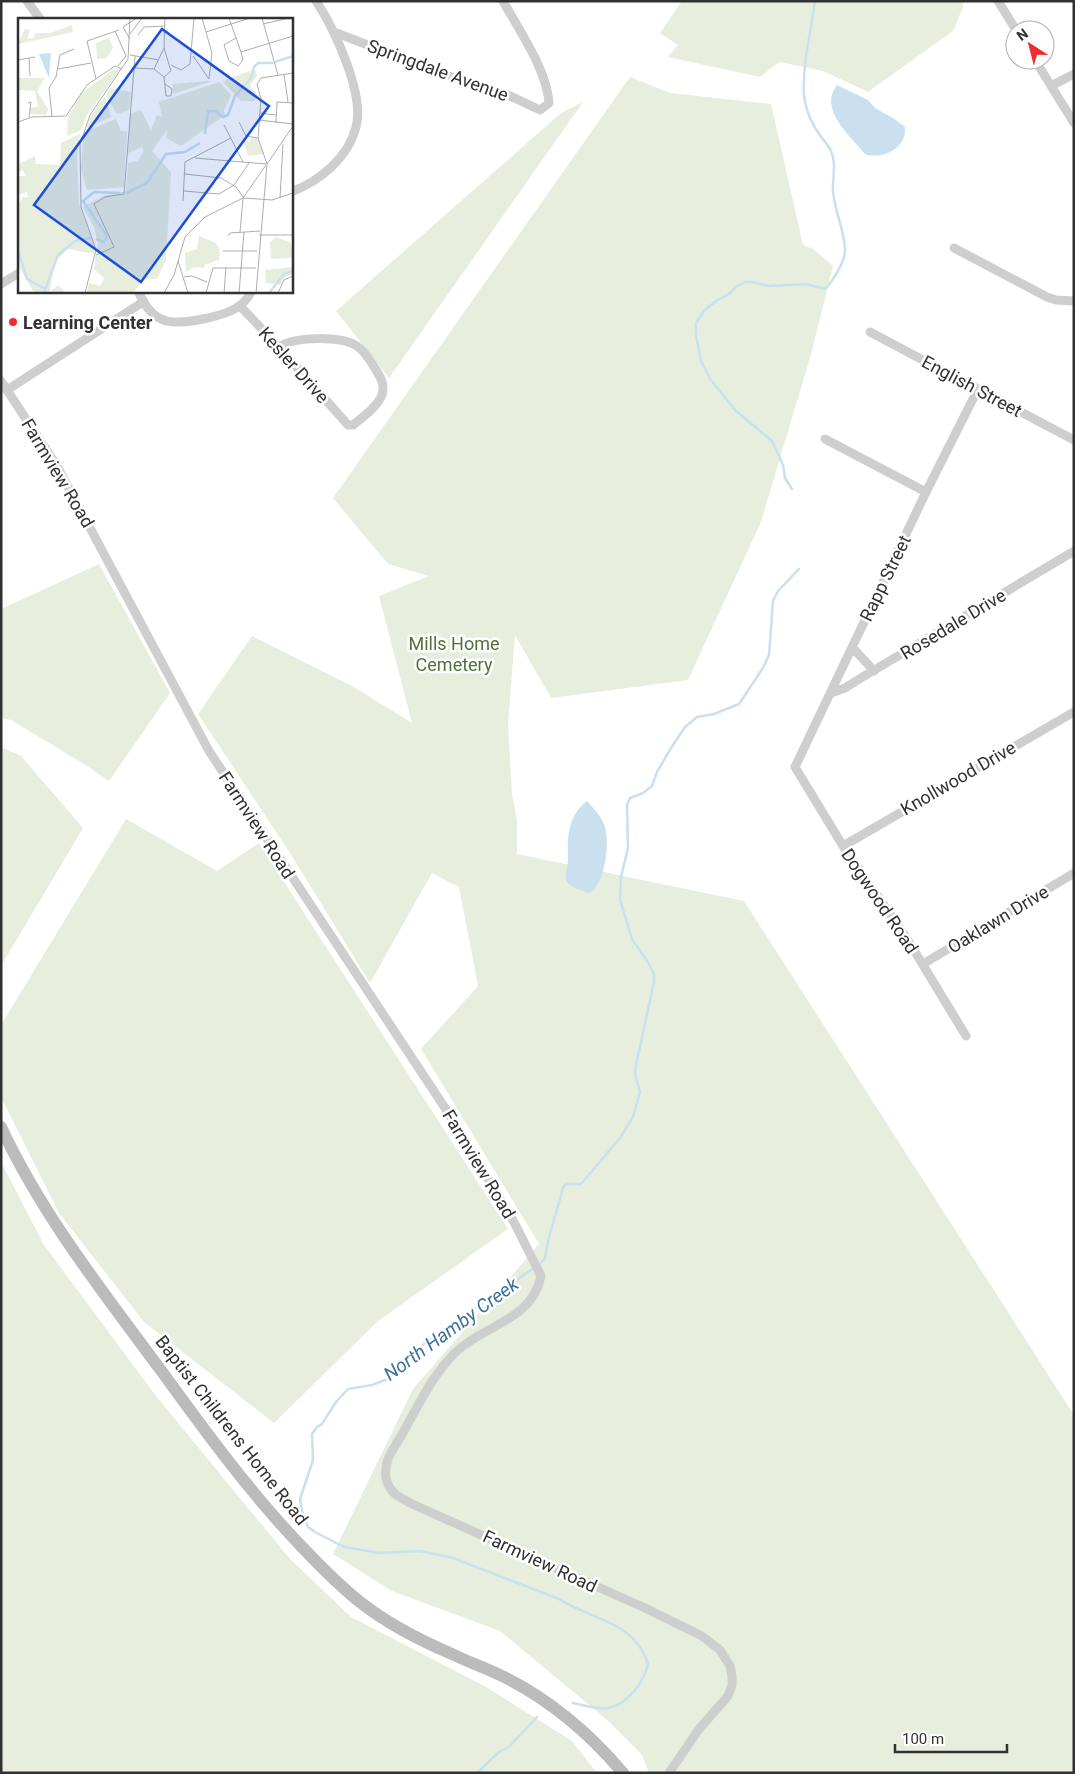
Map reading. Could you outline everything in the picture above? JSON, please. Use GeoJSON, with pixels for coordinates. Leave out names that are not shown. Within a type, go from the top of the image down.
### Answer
{"type":"FeatureCollection","features":[{"type":"Feature","properties":{"kind":"street"},"geometry":{"type":"LineString","coordinates":[[27,1],[39,18]]}},
{"type":"Feature","properties":{"kind":"street"},"geometry":{"type":"LineString","coordinates":[[292,192],[308,186],[323,176],[336,162],[349,145],[356,126],[358,111],[356,97],[334,32],[316,1]]}},
{"type":"Feature","properties":{"kind":"street","name":"Springdale Avenue"},"geometry":{"type":"LineString","coordinates":[[334,32],[444,74],[506,94],[540,110],[549,103],[549,92],[542,74],[503,1]]}},
{"type":"Feature","properties":{"kind":"street"},"geometry":{"type":"LineString","coordinates":[[998,1],[1010,20]]}},
{"type":"Feature","properties":{"kind":"street"},"geometry":{"type":"LineString","coordinates":[[1041,70],[1074,123]]}},
{"type":"Feature","properties":{"kind":"street"},"geometry":{"type":"LineString","coordinates":[[1051,86],[1074,74]]}},
{"type":"Feature","properties":{"kind":"street"},"geometry":{"type":"LineString","coordinates":[[954,248],[1047,297],[1056,300],[1074,301]]}},
{"type":"Feature","properties":{"kind":"street"},"geometry":{"type":"LineString","coordinates":[[1,284],[18,273]]}},
{"type":"Feature","properties":{"kind":"street"},"geometry":{"type":"LineString","coordinates":[[138,292],[143,302],[157,317],[176,322],[207,318],[232,310],[240,306],[251,292]]}},
{"type":"Feature","properties":{"kind":"street"},"geometry":{"type":"LineString","coordinates":[[7,390],[143,302]]}},
{"type":"Feature","properties":{"kind":"street","name":"Kesler Drive"},"geometry":{"type":"LineString","coordinates":[[240,306],[348,425],[353,425],[361,419],[379,401],[384,385],[364,352],[357,346],[333,340],[309,338],[286,342],[279,347]]}},
{"type":"Feature","properties":{"kind":"street","name":"English Street"},"geometry":{"type":"LineString","coordinates":[[870,332],[1074,440]]}},
{"type":"Feature","properties":{"kind":"street","name":"Farmview Road"},"geometry":{"type":"LineString","coordinates":[[1,381],[57,466],[209,751],[453,1120],[515,1224],[540,1276],[532,1298],[513,1317],[478,1336],[458,1350],[433,1381],[388,1459],[386,1477],[389,1486],[395,1494],[412,1504],[645,1608],[702,1636],[720,1650],[730,1666],[732,1676],[732,1685],[728,1696],[699,1729],[669,1773]]}},
{"type":"Feature","properties":{"kind":"street","name":"Rapp Street"},"geometry":{"type":"LineString","coordinates":[[795,768],[926,492],[978,389]]}},
{"type":"Feature","properties":{"kind":"street"},"geometry":{"type":"LineString","coordinates":[[825,439],[926,492]]}},
{"type":"Feature","properties":{"kind":"street","name":"Rosedale Drive"},"geometry":{"type":"LineString","coordinates":[[831,692],[845,688],[1074,551]]}},
{"type":"Feature","properties":{"kind":"street"},"geometry":{"type":"LineString","coordinates":[[852,648],[874,671]]}},
{"type":"Feature","properties":{"kind":"street","name":"Knollwood Drive"},"geometry":{"type":"LineString","coordinates":[[843,846],[1074,712]]}},
{"type":"Feature","properties":{"kind":"street","name":"Dogwood Road"},"geometry":{"type":"LineString","coordinates":[[795,768],[843,846],[906,937],[966,1036]]}},
{"type":"Feature","properties":{"kind":"street","name":"Oaklawn Drive"},"geometry":{"type":"LineString","coordinates":[[922,964],[1074,873]]}},
{"type":"Feature","properties":{"kind":"street","name":"Baptist Childrens Home Road"},"geometry":{"type":"LineString","coordinates":[[1,1127],[35,1193],[76,1254],[249,1486],[281,1525],[359,1602],[421,1640],[504,1676],[547,1702],[595,1743],[623,1773]]}},
{"type":"Feature","properties":{"kind":"green space"},"geometry":{"type":"Polygon","coordinates":[[[682,1],[963,1],[963,7],[953,31],[868,92],[823,71],[779,62],[760,77],[668,57],[678,45],[660,33],[682,1]]]}},
{"type":"Feature","properties":{"kind":"green space","name":"Mills Home Cemetery"},"geometry":{"type":"Polygon","coordinates":[[[630,77],[670,93],[771,104],[803,245],[813,249],[833,266],[810,358],[761,522],[688,680],[551,698],[515,635],[508,724],[512,794],[517,820],[517,854],[744,901],[1074,1415],[1073,1773],[649,1773],[642,1755],[606,1719],[500,1631],[392,1591],[333,1554],[413,1389],[539,1244],[421,1049],[478,986],[459,887],[432,873],[370,983],[290,853],[198,714],[252,636],[352,686],[412,723],[379,596],[429,576],[388,564],[333,498],[630,77]]]}},
{"type":"Feature","properties":{"kind":"green space"},"geometry":{"type":"Polygon","coordinates":[[[583,102],[389,378],[336,311],[561,113],[583,102]]]}},
{"type":"Feature","properties":{"kind":"green space"},"geometry":{"type":"Polygon","coordinates":[[[99,564],[170,693],[109,781],[11,720],[1,718],[1,609],[99,564]]]}},
{"type":"Feature","properties":{"kind":"green space"},"geometry":{"type":"Polygon","coordinates":[[[1,747],[21,756],[83,828],[1,966],[1,747]]]}},
{"type":"Feature","properties":{"kind":"green space"},"geometry":{"type":"Polygon","coordinates":[[[126,819],[217,871],[259,843],[508,1229],[378,1321],[274,1423],[144,1322],[59,1213],[1,1097],[1,1025],[126,819]]]}},
{"type":"Feature","properties":{"kind":"green space"},"geometry":{"type":"Polygon","coordinates":[[[1,1162],[44,1245],[156,1396],[290,1559],[351,1617],[486,1687],[572,1741],[597,1773],[1,1773],[1,1162]]]}},
{"type":"Feature","properties":{"kind":"water"},"geometry":{"type":"Polygon","coordinates":[[[837,85],[868,100],[875,108],[905,127],[905,134],[898,146],[886,154],[865,154],[838,122],[834,113],[831,103],[832,94],[837,85]]]}},
{"type":"Feature","properties":{"kind":"water"},"geometry":{"type":"Polygon","coordinates":[[[587,801],[604,823],[607,843],[605,863],[599,882],[589,893],[570,885],[566,880],[565,874],[568,863],[568,843],[572,820],[587,801]]]}},
{"type":"Feature","properties":{"kind":"waterway","name":"North Hamby Creek"},"geometry":{"type":"LineString","coordinates":[[792,489],[785,478],[783,465],[772,441],[736,411],[710,379],[701,361],[696,335],[696,323],[704,311],[745,282],[769,286],[806,284],[825,289],[835,276],[845,254],[833,192],[833,156],[810,118],[804,96],[806,60],[815,1]]}},
{"type":"Feature","properties":{"kind":"waterway","name":"North Hamby Creek"},"geometry":{"type":"LineString","coordinates":[[539,1265],[545,1258],[563,1188],[566,1184],[581,1184],[620,1138],[633,1117],[640,1092],[635,1074],[636,1065],[654,982],[654,974],[632,939],[620,900],[621,877],[628,848],[627,805],[630,798],[643,793],[652,786],[657,772],[685,727],[697,717],[714,714],[739,704],[763,668],[769,655],[773,601],[778,591],[799,569]]}},
{"type":"Feature","properties":{"kind":"waterway","name":"North Hamby Creek"},"geometry":{"type":"LineString","coordinates":[[534,1268],[425,1343],[388,1379],[372,1385],[348,1389],[336,1402],[322,1424],[312,1434],[313,1460],[300,1499],[308,1527],[344,1547],[379,1553],[420,1551],[453,1558],[559,1599],[610,1623],[633,1638],[648,1664],[643,1678],[634,1692],[622,1702],[608,1708],[595,1708],[573,1703]]}},
{"type":"Feature","properties":{"kind":"waterway","name":"North Hamby Creek"},"geometry":{"type":"LineString","coordinates":[[477,1773],[499,1752],[509,1747],[537,1717]]}},
{"type":"Feature","properties":{"kind":"place","name":"Learning Center"},"geometry":{"type":"Point","coordinates":[13,322]}}]}
